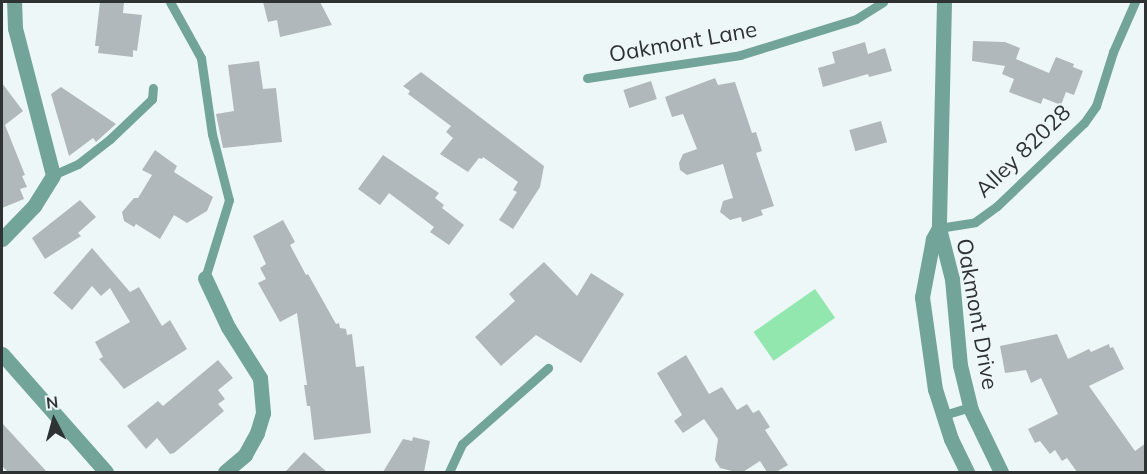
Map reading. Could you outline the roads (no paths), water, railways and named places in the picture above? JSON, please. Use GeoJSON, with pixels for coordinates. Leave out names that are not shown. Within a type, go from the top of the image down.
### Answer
{"type":"FeatureCollection","features":[{"type":"Feature","properties":{"kind":"street"},"geometry":{"type":"LineString","coordinates":[[2,239],[34,206],[53,175],[15,28],[14,2]]}},
{"type":"Feature","properties":{"kind":"street","name":"Oakmont Drive"},"geometry":{"type":"LineString","coordinates":[[944,2],[939,228],[952,279],[960,365],[970,407],[1001,472]]}},
{"type":"Feature","properties":{"kind":"street","name":"Oakmont Drive"},"geometry":{"type":"LineString","coordinates":[[939,228],[933,239],[922,297],[935,388],[951,439],[967,472]]}},
{"type":"Feature","properties":{"kind":"street"},"geometry":{"type":"LineString","coordinates":[[205,278],[228,327],[260,378],[263,413],[257,433],[245,455],[225,472]]}},
{"type":"Feature","properties":{"kind":"street"},"geometry":{"type":"LineString","coordinates":[[2,354],[106,472]]}},
{"type":"Feature","properties":{"kind":"lane"},"geometry":{"type":"LineString","coordinates":[[170,2],[201,58],[212,134],[229,200],[205,278]]}},
{"type":"Feature","properties":{"kind":"lane","name":"Oakmont Lane"},"geometry":{"type":"LineString","coordinates":[[587,78],[740,55],[856,19],[883,2]]}},
{"type":"Feature","properties":{"kind":"lane","name":"Alley 82028"},"geometry":{"type":"LineString","coordinates":[[939,228],[975,222],[997,206],[1084,123],[1096,106],[1113,52],[1135,2]]}},
{"type":"Feature","properties":{"kind":"lane"},"geometry":{"type":"LineString","coordinates":[[53,175],[78,164],[110,139],[152,99],[153,88]]}},
{"type":"Feature","properties":{"kind":"lane"},"geometry":{"type":"LineString","coordinates":[[449,472],[462,444],[548,368]]}},
{"type":"Feature","properties":{"kind":"lane"},"geometry":{"type":"LineString","coordinates":[[944,415],[970,407]]}}]}
